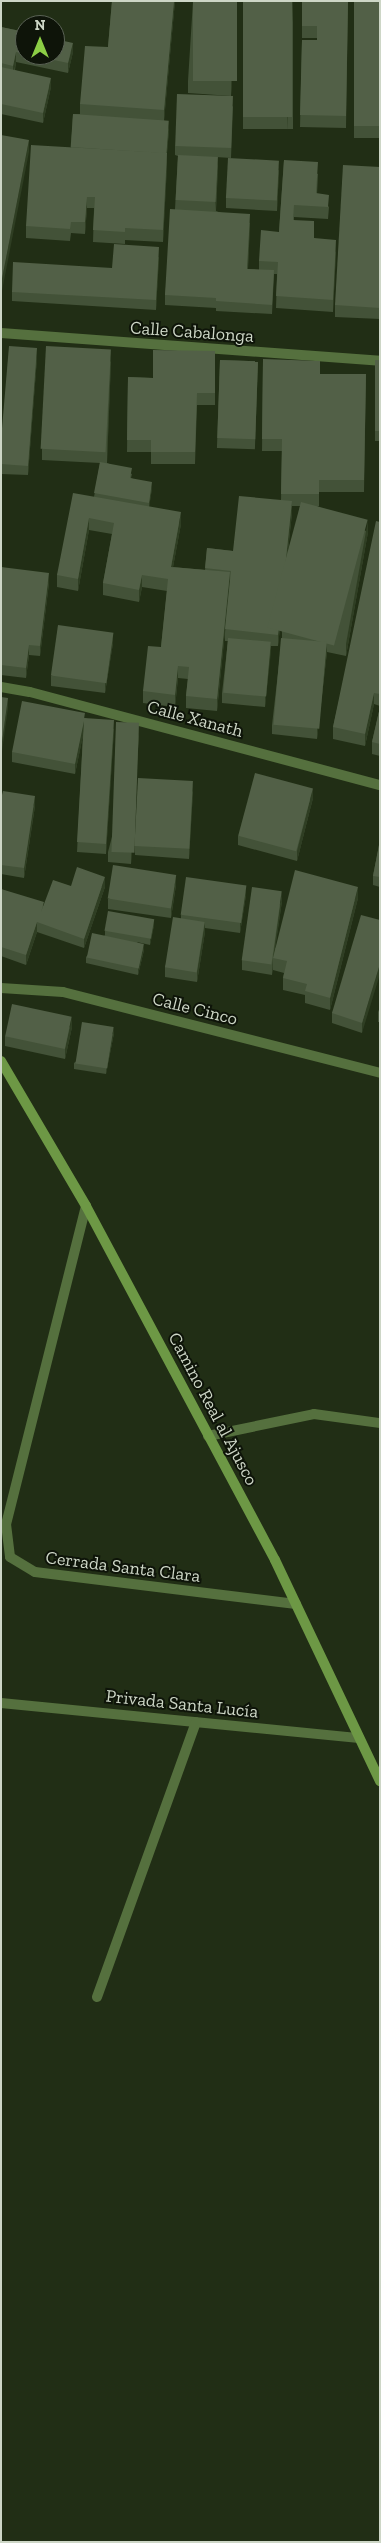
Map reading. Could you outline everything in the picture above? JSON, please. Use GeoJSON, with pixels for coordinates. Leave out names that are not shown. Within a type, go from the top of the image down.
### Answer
{"type":"FeatureCollection","features":[{"type":"Feature","properties":{"kind":"street","name":"Calle Cabalonga"},"geometry":{"type":"LineString","coordinates":[[1,333],[380,360]]}},
{"type":"Feature","properties":{"kind":"street","name":"Calle Xanath"},"geometry":{"type":"LineString","coordinates":[[1,687],[30,692],[380,785]]}},
{"type":"Feature","properties":{"kind":"street","name":"Calle Cinco"},"geometry":{"type":"LineString","coordinates":[[1,988],[63,992],[380,1073]]}},
{"type":"Feature","properties":{"kind":"street","name":"Camino Real al Ajusco"},"geometry":{"type":"LineString","coordinates":[[1,1060],[86,1206],[208,1436],[296,1604],[380,1781]]}},
{"type":"Feature","properties":{"kind":"street","name":"Cerrada Santa Clara"},"geometry":{"type":"LineString","coordinates":[[86,1206],[6,1524],[10,1557],[35,1572],[296,1604]]}},
{"type":"Feature","properties":{"kind":"street"},"geometry":{"type":"LineString","coordinates":[[208,1436],[314,1414],[380,1423]]}},
{"type":"Feature","properties":{"kind":"street","name":"Privada Santa Lucía"},"geometry":{"type":"LineString","coordinates":[[1,1703],[360,1738]]}},
{"type":"Feature","properties":{"kind":"street"},"geometry":{"type":"LineString","coordinates":[[97,1996],[196,1722]]}},
{"type":"Feature","properties":{"kind":"building"},"geometry":{"type":"Polygon","coordinates":[[[112,1],[174,1],[164,110],[80,104],[85,46],[108,47],[112,1]]]}},
{"type":"Feature","properties":{"kind":"building"},"geometry":{"type":"Polygon","coordinates":[[[193,1],[237,1],[237,81],[193,81],[193,1]]]}},
{"type":"Feature","properties":{"kind":"building"},"geometry":{"type":"Polygon","coordinates":[[[243,1],[292,1],[292,117],[243,117],[243,1]]]}},
{"type":"Feature","properties":{"kind":"building"},"geometry":{"type":"Polygon","coordinates":[[[302,1],[348,1],[346,116],[300,115],[302,40],[317,40],[317,26],[302,26],[302,1]]]}},
{"type":"Feature","properties":{"kind":"building"},"geometry":{"type":"Polygon","coordinates":[[[354,1],[380,1],[380,126],[354,126],[354,1]]]}},
{"type":"Feature","properties":{"kind":"building"},"geometry":{"type":"Polygon","coordinates":[[[1,27],[15,30],[15,57],[13,66],[1,63],[1,27]]]}},
{"type":"Feature","properties":{"kind":"building"},"geometry":{"type":"Polygon","coordinates":[[[65,41],[73,43],[68,63],[65,62],[65,41]]]}},
{"type":"Feature","properties":{"kind":"building"},"geometry":{"type":"Polygon","coordinates":[[[1,67],[51,78],[43,113],[1,104],[1,67]]]}},
{"type":"Feature","properties":{"kind":"building"},"geometry":{"type":"Polygon","coordinates":[[[177,94],[233,96],[231,148],[175,146],[177,94]]]}},
{"type":"Feature","properties":{"kind":"building"},"geometry":{"type":"Polygon","coordinates":[[[73,114],[169,121],[166,154],[71,147],[73,114]]]}},
{"type":"Feature","properties":{"kind":"building"},"geometry":{"type":"Polygon","coordinates":[[[1,135],[29,140],[1,284],[1,135]]]}},
{"type":"Feature","properties":{"kind":"building"},"geometry":{"type":"Polygon","coordinates":[[[31,145],[167,153],[163,230],[125,228],[125,232],[93,230],[95,197],[87,197],[85,222],[71,222],[70,229],[26,226],[31,145]]]}},
{"type":"Feature","properties":{"kind":"building"},"geometry":{"type":"Polygon","coordinates":[[[178,155],[218,157],[216,202],[176,200],[178,155]]]}},
{"type":"Feature","properties":{"kind":"building"},"geometry":{"type":"Polygon","coordinates":[[[228,158],[279,161],[277,201],[226,198],[228,158]]]}},
{"type":"Feature","properties":{"kind":"building"},"geometry":{"type":"Polygon","coordinates":[[[284,160],[318,162],[316,193],[329,195],[328,207],[294,205],[293,220],[314,221],[314,238],[336,240],[333,300],[276,296],[278,262],[259,261],[261,230],[279,232],[284,160]]]}},
{"type":"Feature","properties":{"kind":"building"},"geometry":{"type":"Polygon","coordinates":[[[343,165],[380,167],[380,308],[335,305],[343,165]]]}},
{"type":"Feature","properties":{"kind":"building"},"geometry":{"type":"Polygon","coordinates":[[[170,209],[250,214],[247,269],[274,270],[272,305],[216,301],[216,298],[165,295],[170,209]]]}},
{"type":"Feature","properties":{"kind":"building"},"geometry":{"type":"Polygon","coordinates":[[[114,244],[159,247],[156,300],[12,292],[13,262],[112,268],[114,244]]]}},
{"type":"Feature","properties":{"kind":"building"},"geometry":{"type":"Polygon","coordinates":[[[9,346],[37,348],[28,466],[1,464],[1,440],[9,346]]]}},
{"type":"Feature","properties":{"kind":"building"},"geometry":{"type":"Polygon","coordinates":[[[46,346],[111,349],[106,452],[41,449],[46,346]]]}},
{"type":"Feature","properties":{"kind":"building"},"geometry":{"type":"Polygon","coordinates":[[[153,350],[215,351],[215,393],[197,393],[195,452],[151,452],[151,440],[127,440],[128,377],[153,378],[153,350]]]}},
{"type":"Feature","properties":{"kind":"building"},"geometry":{"type":"Polygon","coordinates":[[[263,359],[320,361],[320,374],[366,374],[364,480],[319,480],[319,494],[281,494],[282,439],[262,439],[263,359]]]}},
{"type":"Feature","properties":{"kind":"building"},"geometry":{"type":"Polygon","coordinates":[[[220,360],[258,361],[255,439],[217,438],[220,360]]]}},
{"type":"Feature","properties":{"kind":"building"},"geometry":{"type":"Polygon","coordinates":[[[375,360],[380,360],[380,431],[375,431],[375,360]]]}},
{"type":"Feature","properties":{"kind":"building"},"geometry":{"type":"Polygon","coordinates":[[[100,462],[132,468],[130,478],[152,482],[149,503],[94,493],[100,462]]]}},
{"type":"Feature","properties":{"kind":"building"},"geometry":{"type":"Polygon","coordinates":[[[73,493],[181,512],[171,567],[230,572],[217,699],[186,696],[189,667],[178,666],[175,695],[143,691],[148,646],[161,647],[168,579],[142,575],[139,590],[103,583],[114,523],[89,518],[78,579],[57,575],[73,493]]]}},
{"type":"Feature","properties":{"kind":"building"},"geometry":{"type":"Polygon","coordinates":[[[239,496],[292,501],[278,635],[225,629],[231,571],[205,568],[207,548],[233,551],[239,496]]]}},
{"type":"Feature","properties":{"kind":"building"},"geometry":{"type":"Polygon","coordinates":[[[301,502],[368,520],[334,645],[267,628],[301,502]]]}},
{"type":"Feature","properties":{"kind":"building"},"geometry":{"type":"Polygon","coordinates":[[[376,521],[380,522],[380,694],[374,693],[365,734],[333,727],[376,521]]]}},
{"type":"Feature","properties":{"kind":"building"},"geometry":{"type":"Polygon","coordinates":[[[1,567],[49,573],[40,646],[29,645],[26,668],[1,665],[1,567]]]}},
{"type":"Feature","properties":{"kind":"building"},"geometry":{"type":"Polygon","coordinates":[[[58,625],[113,633],[106,683],[51,676],[58,625]]]}},
{"type":"Feature","properties":{"kind":"building"},"geometry":{"type":"Polygon","coordinates":[[[228,638],[271,642],[266,697],[223,693],[228,638]]]}},
{"type":"Feature","properties":{"kind":"building"},"geometry":{"type":"Polygon","coordinates":[[[281,638],[327,642],[319,729],[273,725],[281,638]]]}},
{"type":"Feature","properties":{"kind":"building"},"geometry":{"type":"Polygon","coordinates":[[[1,697],[8,698],[1,749],[1,697]]]}},
{"type":"Feature","properties":{"kind":"building"},"geometry":{"type":"Polygon","coordinates":[[[22,701],[85,713],[84,718],[114,720],[106,844],[77,842],[84,721],[75,764],[12,752],[22,701]]]}},
{"type":"Feature","properties":{"kind":"building"},"geometry":{"type":"Polygon","coordinates":[[[380,707],[380,744],[372,742],[380,707]]]}},
{"type":"Feature","properties":{"kind":"building"},"geometry":{"type":"Polygon","coordinates":[[[116,722],[139,723],[134,853],[111,852],[116,722]]]}},
{"type":"Feature","properties":{"kind":"building"},"geometry":{"type":"Polygon","coordinates":[[[255,773],[313,789],[296,851],[238,836],[255,773]]]}},
{"type":"Feature","properties":{"kind":"building"},"geometry":{"type":"Polygon","coordinates":[[[138,778],[193,781],[189,849],[134,846],[138,778]]]}},
{"type":"Feature","properties":{"kind":"building"},"geometry":{"type":"Polygon","coordinates":[[[3,791],[35,796],[24,868],[1,865],[1,799],[3,791]]]}},
{"type":"Feature","properties":{"kind":"building"},"geometry":{"type":"Polygon","coordinates":[[[380,840],[380,877],[373,876],[380,840]]]}},
{"type":"Feature","properties":{"kind":"building"},"geometry":{"type":"Polygon","coordinates":[[[113,865],[176,875],[171,909],[108,899],[113,865]]]}},
{"type":"Feature","properties":{"kind":"building"},"geometry":{"type":"Polygon","coordinates":[[[77,867],[105,877],[84,939],[37,922],[26,955],[1,947],[1,889],[44,902],[41,912],[53,880],[71,886],[77,867]]]}},
{"type":"Feature","properties":{"kind":"building"},"geometry":{"type":"Polygon","coordinates":[[[295,870],[358,887],[330,998],[305,991],[307,984],[283,978],[287,961],[273,958],[295,870]]]}},
{"type":"Feature","properties":{"kind":"building"},"geometry":{"type":"Polygon","coordinates":[[[186,877],[246,885],[241,923],[181,915],[186,877]]]}},
{"type":"Feature","properties":{"kind":"building"},"geometry":{"type":"Polygon","coordinates":[[[252,887],[282,891],[271,964],[242,960],[252,887]]]}},
{"type":"Feature","properties":{"kind":"building"},"geometry":{"type":"Polygon","coordinates":[[[108,911],[154,919],[151,939],[105,931],[108,911]]]}},
{"type":"Feature","properties":{"kind":"building"},"geometry":{"type":"Polygon","coordinates":[[[361,915],[380,920],[380,964],[362,1023],[332,1013],[361,915]]]}},
{"type":"Feature","properties":{"kind":"building"},"geometry":{"type":"Polygon","coordinates":[[[173,917],[205,922],[197,972],[165,967],[173,917]]]}},
{"type":"Feature","properties":{"kind":"building"},"geometry":{"type":"Polygon","coordinates":[[[92,933],[144,944],[139,968],[87,957],[92,933]]]}},
{"type":"Feature","properties":{"kind":"building"},"geometry":{"type":"Polygon","coordinates":[[[12,1004],[72,1017],[65,1049],[5,1036],[12,1004]]]}},
{"type":"Feature","properties":{"kind":"building"},"geometry":{"type":"Polygon","coordinates":[[[82,1022],[114,1027],[107,1068],[75,1063],[82,1022]]]}}]}
